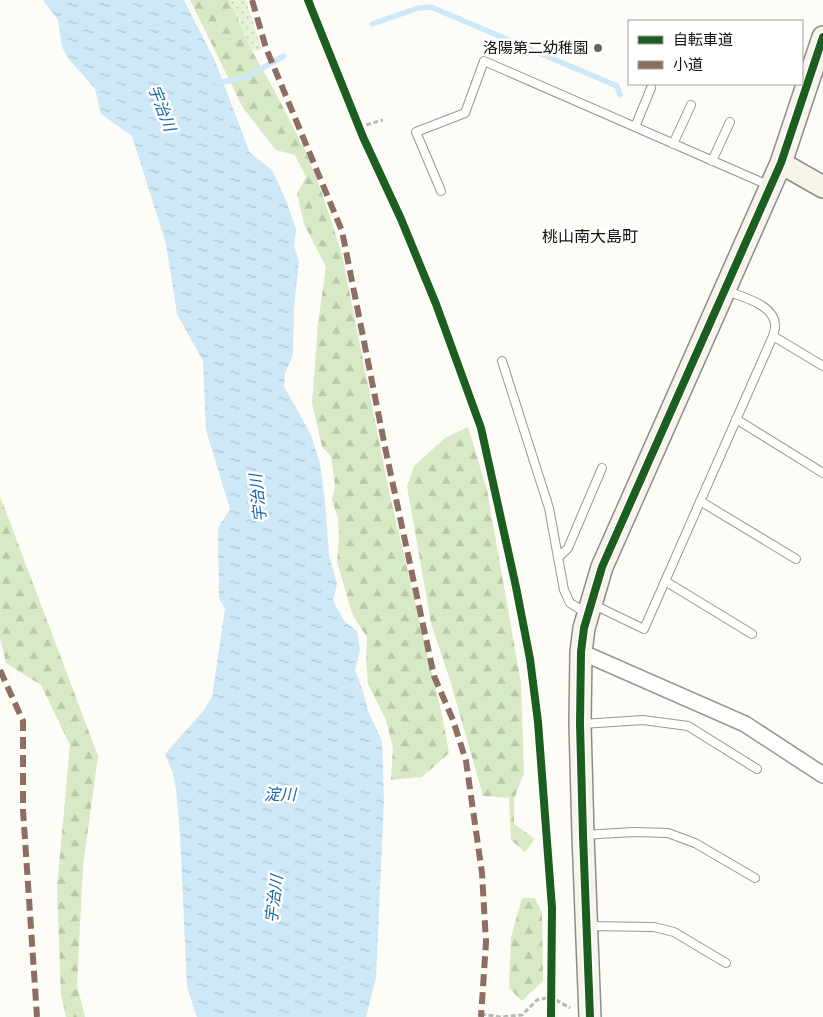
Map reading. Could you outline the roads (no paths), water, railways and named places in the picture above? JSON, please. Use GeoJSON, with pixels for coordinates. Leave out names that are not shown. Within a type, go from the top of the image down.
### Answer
{"type":"FeatureCollection","features":[{"type":"Feature","properties":{"kind":"street"},"geometry":{"type":"LineString","coordinates":[[590,1014],[582,835],[580,724],[581,652],[589,608],[602,568],[780,163],[823,37]]}},
{"type":"Feature","properties":{"kind":"street"},"geometry":{"type":"LineString","coordinates":[[780,163],[823,187]]}},
{"type":"Feature","properties":{"kind":"street"},"geometry":{"type":"LineString","coordinates":[[581,652],[745,724],[823,775]]}},
{"type":"Feature","properties":{"kind":"lane"},"geometry":{"type":"LineString","coordinates":[[441,191],[416,132],[465,113],[484,61],[770,186]]}},
{"type":"Feature","properties":{"kind":"lane"},"geometry":{"type":"LineString","coordinates":[[635,127],[651,88]]}},
{"type":"Feature","properties":{"kind":"lane"},"geometry":{"type":"LineString","coordinates":[[673,144],[691,105]]}},
{"type":"Feature","properties":{"kind":"lane"},"geometry":{"type":"LineString","coordinates":[[712,161],[730,122]]}},
{"type":"Feature","properties":{"kind":"lane"},"geometry":{"type":"LineString","coordinates":[[502,361],[549,508],[564,590],[570,603],[644,628],[773,336],[776,324],[771,313],[760,304],[724,290]]}},
{"type":"Feature","properties":{"kind":"lane"},"geometry":{"type":"LineString","coordinates":[[773,336],[823,366]]}},
{"type":"Feature","properties":{"kind":"lane"},"geometry":{"type":"LineString","coordinates":[[736,420],[823,473]]}},
{"type":"Feature","properties":{"kind":"lane"},"geometry":{"type":"LineString","coordinates":[[558,558],[568,548],[602,468]]}},
{"type":"Feature","properties":{"kind":"lane"},"geometry":{"type":"LineString","coordinates":[[700,501],[796,559]]}},
{"type":"Feature","properties":{"kind":"lane"},"geometry":{"type":"LineString","coordinates":[[665,581],[752,634]]}},
{"type":"Feature","properties":{"kind":"lane"},"geometry":{"type":"LineString","coordinates":[[580,724],[595,725],[642,720],[688,726],[757,768]]}},
{"type":"Feature","properties":{"kind":"lane"},"geometry":{"type":"LineString","coordinates":[[582,835],[634,832],[668,833],[695,842],[755,878]]}},
{"type":"Feature","properties":{"kind":"lane"},"geometry":{"type":"LineString","coordinates":[[586,926],[654,927],[674,932],[726,963]]}},
{"type":"Feature","properties":{"kind":"water","name":"淀川"},"geometry":{"type":"Polygon","coordinates":[[[43,0],[184,0],[215,61],[250,153],[272,170],[286,200],[296,229],[294,246],[299,261],[294,307],[293,355],[285,373],[284,386],[311,435],[320,464],[329,555],[337,584],[333,601],[345,622],[357,631],[360,650],[355,670],[368,711],[382,741],[384,799],[376,978],[366,1017],[197,1017],[187,987],[176,789],[173,773],[165,754],[204,710],[212,697],[225,609],[219,598],[218,528],[230,509],[206,430],[203,361],[177,314],[166,244],[132,136],[101,114],[95,89],[68,58],[62,47],[58,20],[43,0]]]}},
{"type":"Feature","properties":{"kind":"waterway"},"geometry":{"type":"LineString","coordinates":[[372,24],[418,8],[431,7],[617,86],[620,95]]}},
{"type":"Feature","properties":{"kind":"waterway"},"geometry":{"type":"LineString","coordinates":[[218,83],[247,77],[284,56]]}},
{"type":"Feature","properties":{"kind":"place","name":"洛陽第二幼稚園"},"geometry":{"type":"Point","coordinates":[598,48]}},
{"type":"Feature","properties":{"kind":"district","name":"桃山南大島町"},"geometry":{"type":"Point","coordinates":[590,236]}},
{"type":"Feature","properties":{"kind":"water label","name":"宇治川"},"geometry":{"type":"Point","coordinates":[162,108]}},
{"type":"Feature","properties":{"kind":"water label","name":"宇治川"},"geometry":{"type":"Point","coordinates":[258,498]}},
{"type":"Feature","properties":{"kind":"water label","name":"宇治川"},"geometry":{"type":"Point","coordinates":[274,899]}}]}
